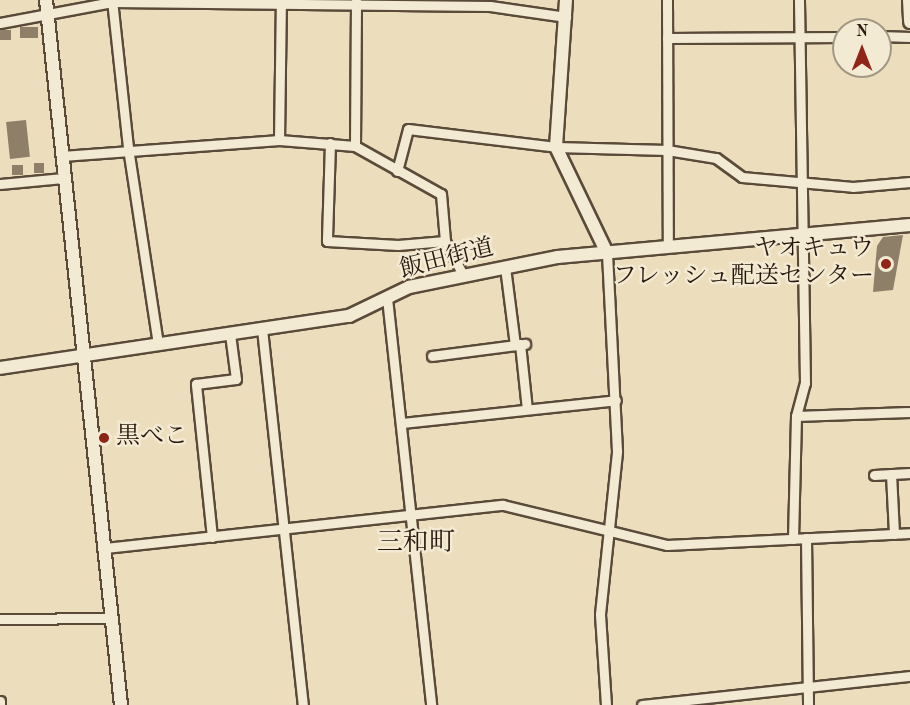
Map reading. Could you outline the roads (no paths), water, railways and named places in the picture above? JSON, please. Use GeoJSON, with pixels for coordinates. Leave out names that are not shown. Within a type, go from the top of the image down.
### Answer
{"type":"FeatureCollection","features":[{"type":"Feature","properties":{"kind":"street"},"geometry":{"type":"LineString","coordinates":[[46,0],[121,705]]}},
{"type":"Feature","properties":{"kind":"street"},"geometry":{"type":"LineString","coordinates":[[566,0],[556,147],[607,253],[616,400],[608,532],[600,614],[606,705]]}},
{"type":"Feature","properties":{"kind":"street"},"geometry":{"type":"LineString","coordinates":[[667,0],[668,248]]}},
{"type":"Feature","properties":{"kind":"street"},"geometry":{"type":"LineString","coordinates":[[793,539],[795,416],[805,383],[799,235],[799,0]]}},
{"type":"Feature","properties":{"kind":"street"},"geometry":{"type":"LineString","coordinates":[[909,0],[910,22]]}},
{"type":"Feature","properties":{"kind":"street"},"geometry":{"type":"LineString","coordinates":[[112,1],[128,148],[159,345]]}},
{"type":"Feature","properties":{"kind":"street"},"geometry":{"type":"LineString","coordinates":[[0,23],[48,18],[112,1],[356,2],[490,6],[566,17]]}},
{"type":"Feature","properties":{"kind":"street"},"geometry":{"type":"LineString","coordinates":[[279,140],[286,2]]}},
{"type":"Feature","properties":{"kind":"street"},"geometry":{"type":"LineString","coordinates":[[355,146],[356,2]]}},
{"type":"Feature","properties":{"kind":"street"},"geometry":{"type":"LineString","coordinates":[[892,36],[910,37]]}},
{"type":"Feature","properties":{"kind":"street"},"geometry":{"type":"LineString","coordinates":[[667,38],[832,37]]}},
{"type":"Feature","properties":{"kind":"street"},"geometry":{"type":"LineString","coordinates":[[397,171],[408,129],[556,147],[667,150],[716,158],[742,177],[854,187],[910,182]]}},
{"type":"Feature","properties":{"kind":"street"},"geometry":{"type":"LineString","coordinates":[[62,156],[128,148],[279,140],[355,146],[441,194],[445,241],[464,276]]}},
{"type":"Feature","properties":{"kind":"street"},"geometry":{"type":"LineString","coordinates":[[330,143],[327,241],[398,245],[445,241]]}},
{"type":"Feature","properties":{"kind":"street"},"geometry":{"type":"LineString","coordinates":[[0,184],[64,178]]}},
{"type":"Feature","properties":{"kind":"street","name":"飯田街道"},"geometry":{"type":"LineString","coordinates":[[0,368],[349,316],[387,298],[464,276],[506,267],[607,253],[910,225]]}},
{"type":"Feature","properties":{"kind":"street"},"geometry":{"type":"LineString","coordinates":[[506,267],[520,344],[527,409]]}},
{"type":"Feature","properties":{"kind":"street"},"geometry":{"type":"LineString","coordinates":[[387,298],[431,705]]}},
{"type":"Feature","properties":{"kind":"street"},"geometry":{"type":"LineString","coordinates":[[262,329],[303,705]]}},
{"type":"Feature","properties":{"kind":"street"},"geometry":{"type":"LineString","coordinates":[[212,537],[196,384],[236,380],[230,334]]}},
{"type":"Feature","properties":{"kind":"street"},"geometry":{"type":"LineString","coordinates":[[432,356],[520,344]]}},
{"type":"Feature","properties":{"kind":"street"},"geometry":{"type":"LineString","coordinates":[[402,423],[616,400]]}},
{"type":"Feature","properties":{"kind":"street"},"geometry":{"type":"LineString","coordinates":[[795,416],[910,412]]}},
{"type":"Feature","properties":{"kind":"street"},"geometry":{"type":"LineString","coordinates":[[874,475],[910,473]]}},
{"type":"Feature","properties":{"kind":"street"},"geometry":{"type":"LineString","coordinates":[[891,474],[894,534]]}},
{"type":"Feature","properties":{"kind":"street"},"geometry":{"type":"LineString","coordinates":[[105,548],[502,506],[667,545],[910,533]]}},
{"type":"Feature","properties":{"kind":"street"},"geometry":{"type":"LineString","coordinates":[[806,538],[808,705]]}},
{"type":"Feature","properties":{"kind":"street"},"geometry":{"type":"LineString","coordinates":[[0,619],[112,618]]}},
{"type":"Feature","properties":{"kind":"street"},"geometry":{"type":"LineString","coordinates":[[642,705],[910,676]]}},
{"type":"Feature","properties":{"kind":"place","name":"ヤオキュウ フレッシュ配送センター"},"geometry":{"type":"Point","coordinates":[886,264]}},
{"type":"Feature","properties":{"kind":"place","name":"黒べこ"},"geometry":{"type":"Point","coordinates":[104,438]}},
{"type":"Feature","properties":{"kind":"district","name":"三和町"},"geometry":{"type":"Point","coordinates":[416,544]}}]}
